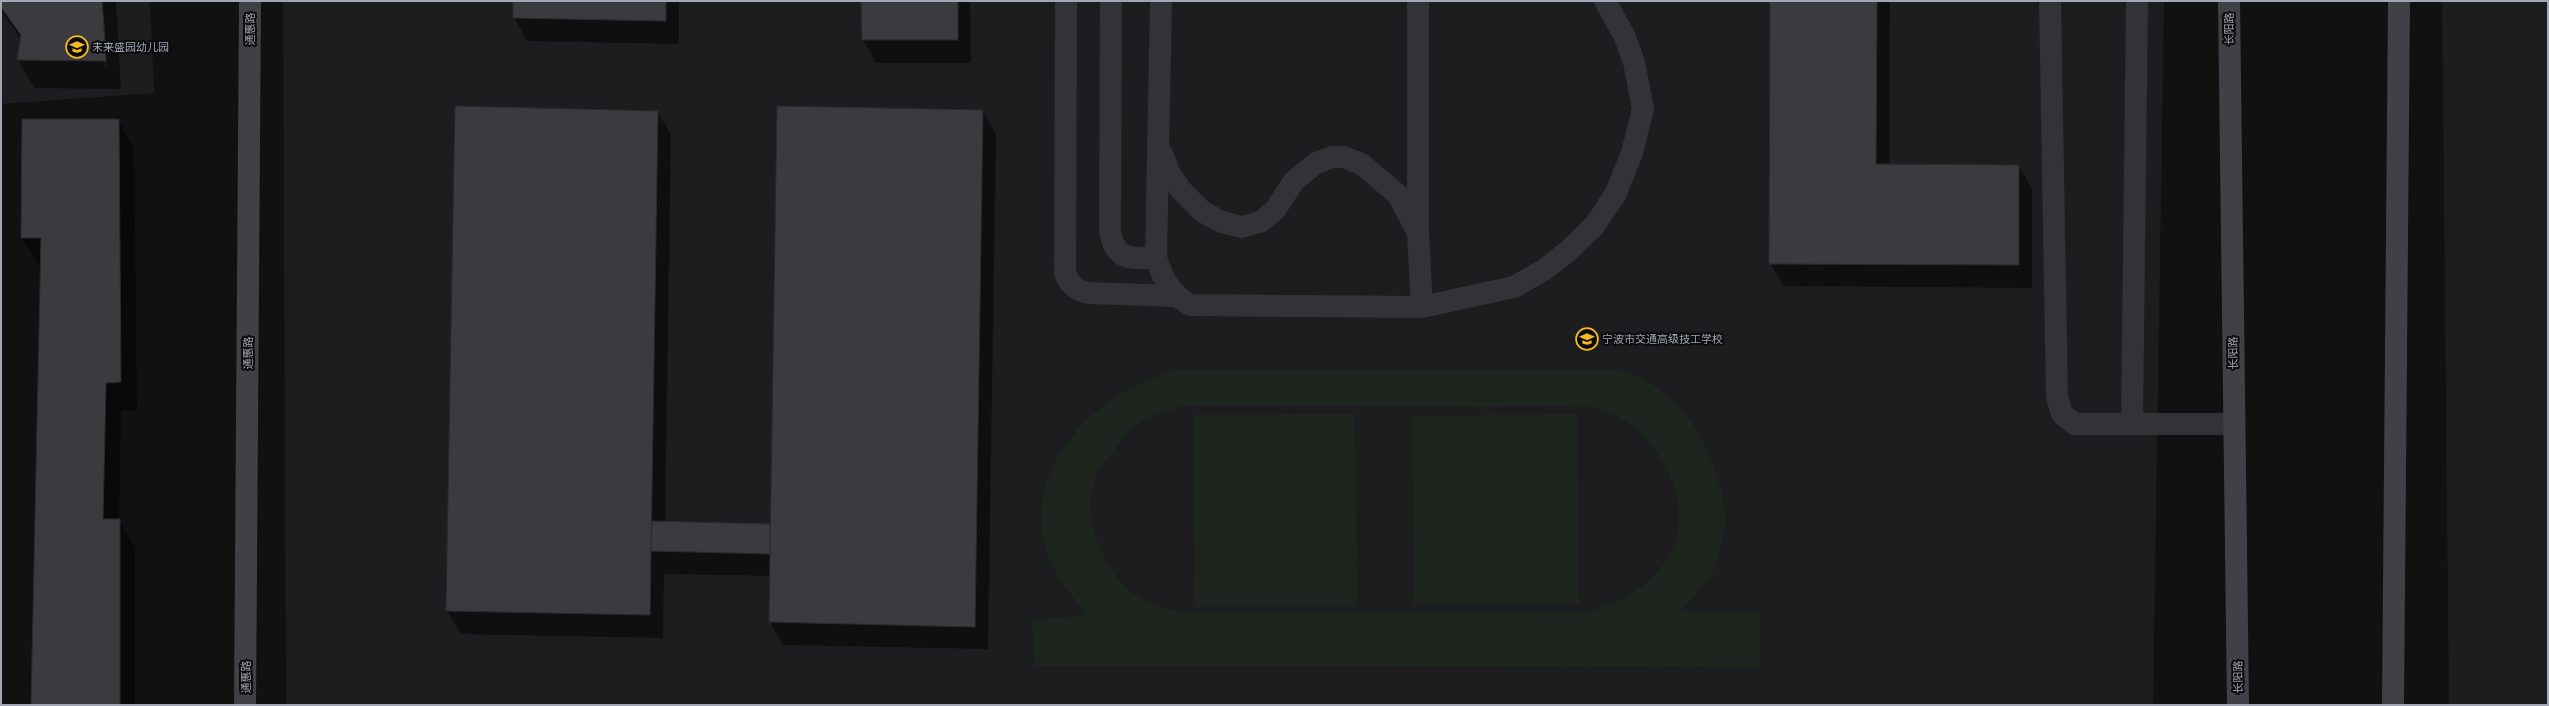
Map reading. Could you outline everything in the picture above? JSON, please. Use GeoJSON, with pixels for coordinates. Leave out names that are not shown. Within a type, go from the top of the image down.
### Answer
{"type":"FeatureCollection","features":[{"type":"Feature","properties":{"kind":"main road","name":"通惠路"},"geometry":{"type":"LineString","coordinates":[[245,705],[250,1]]}},
{"type":"Feature","properties":{"kind":"main road","name":"长阳路"},"geometry":{"type":"LineString","coordinates":[[2229,1],[2238,705]]}},
{"type":"Feature","properties":{"kind":"main road"},"geometry":{"type":"LineString","coordinates":[[2393,705],[2400,1]]}},
{"type":"Feature","properties":{"kind":"lane"},"geometry":{"type":"LineString","coordinates":[[1066,1],[1065,273],[1070,284],[1078,290],[1088,294],[1176,296]]}},
{"type":"Feature","properties":{"kind":"lane"},"geometry":{"type":"LineString","coordinates":[[1111,1],[1110,231],[1112,245],[1119,253],[1128,258],[1156,258]]}},
{"type":"Feature","properties":{"kind":"lane"},"geometry":{"type":"LineString","coordinates":[[1161,1],[1156,258],[1163,279],[1176,296],[1190,305],[1422,307],[1514,287],[1544,270],[1567,252],[1594,226],[1615,195],[1632,153],[1643,108],[1634,62],[1624,35],[1605,1]]}},
{"type":"Feature","properties":{"kind":"lane"},"geometry":{"type":"LineString","coordinates":[[1418,1],[1418,233],[1422,307]]}},
{"type":"Feature","properties":{"kind":"lane"},"geometry":{"type":"LineString","coordinates":[[2050,1],[2057,397],[2062,414],[2075,424],[2234,424]]}},
{"type":"Feature","properties":{"kind":"lane"},"geometry":{"type":"LineString","coordinates":[[2132,424],[2137,1]]}},
{"type":"Feature","properties":{"kind":"lane"},"geometry":{"type":"LineString","coordinates":[[1158,145],[1170,174],[1181,190],[1203,212],[1222,222],[1242,227],[1260,222],[1275,210],[1294,181],[1305,171],[1332,157],[1344,157],[1363,165],[1398,196],[1418,233]]}},
{"type":"Feature","properties":{"kind":"shaded area","name":"未来盛园幼儿园"},"geometry":{"type":"Polygon","coordinates":[[[1,1],[150,1],[154,93],[1,104],[1,1]]]}},
{"type":"Feature","properties":{"kind":"shaded area"},"geometry":{"type":"Polygon","coordinates":[[[283,1],[2164,1],[2153,705],[286,705],[283,1]]]}},
{"type":"Feature","properties":{"kind":"shaded area"},"geometry":{"type":"Polygon","coordinates":[[[2442,1],[2548,1],[2548,705],[2449,705],[2442,1]]]}},
{"type":"Feature","properties":{"kind":"shaded area"},"geometry":{"type":"Polygon","coordinates":[[[1175,370],[1617,370],[1642,378],[1665,394],[1692,423],[1706,449],[1718,479],[1722,494],[1725,520],[1723,540],[1715,567],[1707,581],[1680,612],[1760,612],[1760,667],[1035,666],[1032,620],[1086,615],[1051,564],[1042,531],[1042,507],[1046,484],[1055,462],[1068,442],[1083,424],[1102,407],[1128,389],[1175,370]],[[1184,406],[1143,421],[1127,433],[1099,469],[1093,485],[1091,504],[1092,522],[1097,541],[1105,559],[1115,575],[1128,589],[1142,599],[1179,611],[1583,613],[1614,603],[1633,593],[1642,587],[1658,571],[1668,558],[1677,534],[1679,511],[1674,488],[1665,466],[1652,446],[1635,429],[1615,415],[1594,407],[1184,406]]]}},
{"type":"Feature","properties":{"kind":"shaded area"},"geometry":{"type":"Polygon","coordinates":[[[1355,414],[1357,607],[1195,607],[1193,415],[1355,414]]]}},
{"type":"Feature","properties":{"kind":"shaded area"},"geometry":{"type":"Polygon","coordinates":[[[1577,414],[1579,604],[1414,605],[1412,416],[1577,414]]]}},
{"type":"Feature","properties":{"kind":"building"},"geometry":{"type":"Polygon","coordinates":[[[1,1],[102,1],[106,61],[17,60],[21,35],[1,7],[1,1]]]}},
{"type":"Feature","properties":{"kind":"building"},"geometry":{"type":"Polygon","coordinates":[[[513,1],[666,1],[666,21],[513,18],[513,1]]]}},
{"type":"Feature","properties":{"kind":"building"},"geometry":{"type":"Polygon","coordinates":[[[861,1],[958,1],[958,40],[862,40],[861,1]]]}},
{"type":"Feature","properties":{"kind":"building"},"geometry":{"type":"Polygon","coordinates":[[[1770,1],[1877,1],[1876,164],[2019,165],[2019,265],[1769,264],[1770,1]]]}},
{"type":"Feature","properties":{"kind":"building"},"geometry":{"type":"Polygon","coordinates":[[[455,106],[658,111],[650,615],[446,611],[455,106]]]}},
{"type":"Feature","properties":{"kind":"building"},"geometry":{"type":"Polygon","coordinates":[[[777,106],[983,110],[975,627],[769,622],[777,106]]]}},
{"type":"Feature","properties":{"kind":"building"},"geometry":{"type":"Polygon","coordinates":[[[22,119],[119,119],[121,382],[106,383],[103,519],[120,519],[120,705],[31,705],[41,238],[21,238],[22,119]]]}},
{"type":"Feature","properties":{"kind":"building"},"geometry":{"type":"Polygon","coordinates":[[[652,521],[770,524],[770,554],[651,551],[652,521]]]}},
{"type":"Feature","properties":{"kind":"place","name":"未来盛园幼儿园"},"geometry":{"type":"Point","coordinates":[77,47]}},
{"type":"Feature","properties":{"kind":"place","name":"宁波市交通高级技工学校"},"geometry":{"type":"Point","coordinates":[1587,339]}}]}
